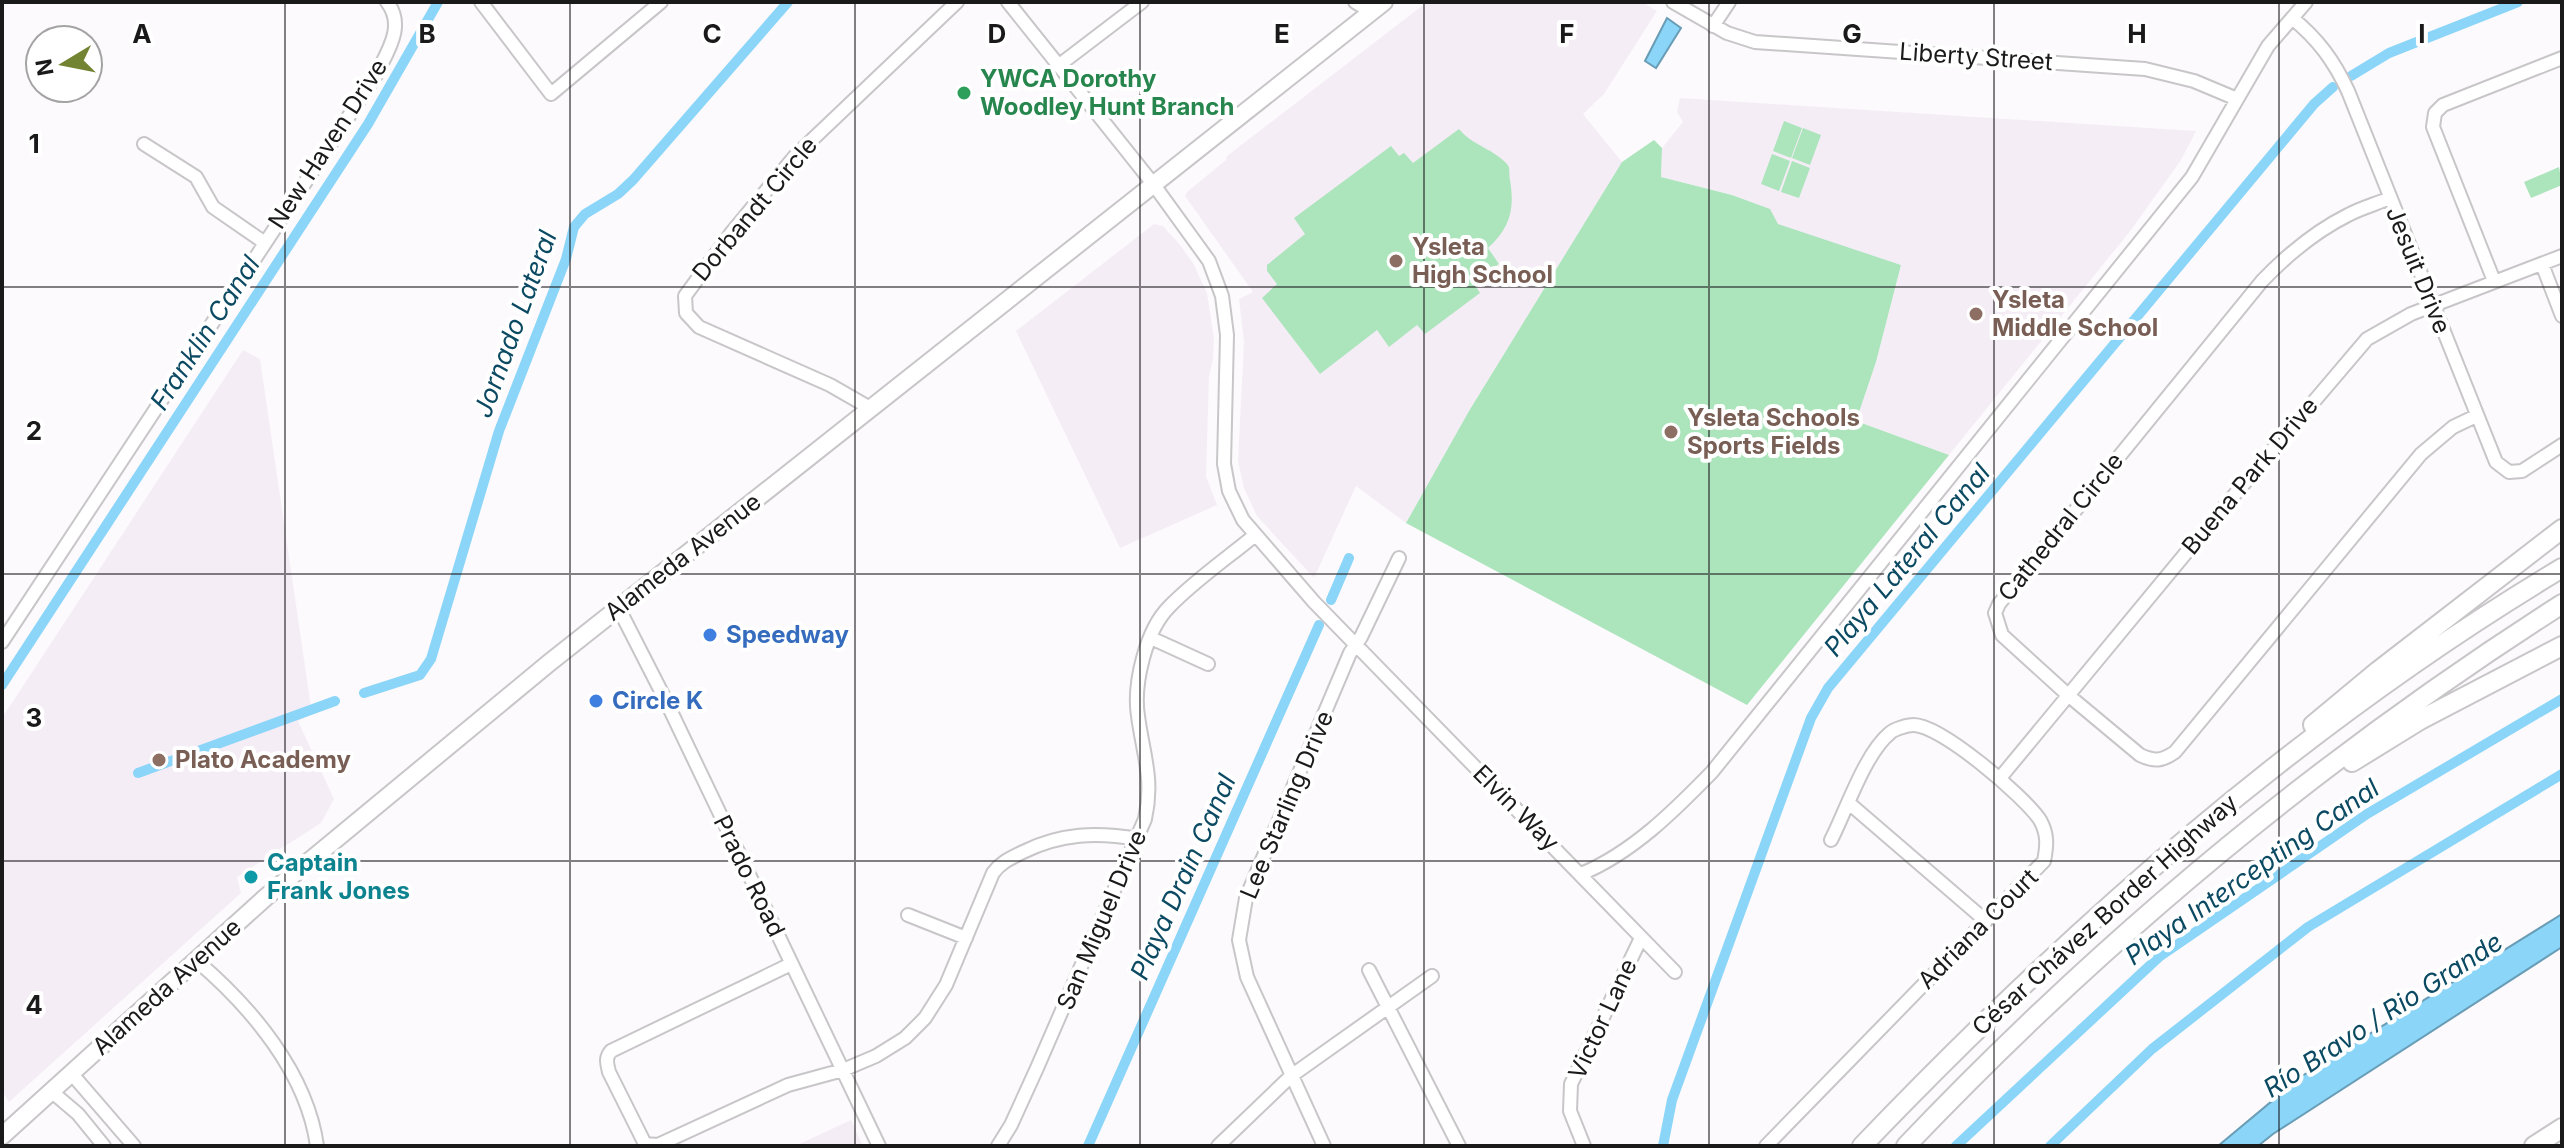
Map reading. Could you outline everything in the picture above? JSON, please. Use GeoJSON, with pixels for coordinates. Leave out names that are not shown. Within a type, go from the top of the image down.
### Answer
{"type":"FeatureCollection","features":[{"type":"Feature","properties":{"kind":"highway"},"geometry":{"type":"LineString","coordinates":[[2219,809],[2263,766],[2378,671],[2562,529]]}},
{"type":"Feature","properties":{"kind":"highway","name":"César Chávez Border Highway"},"geometry":{"type":"LineString","coordinates":[[1862,1146],[1938,1066],[2056,952],[2219,809],[2404,671],[2562,568]]}},
{"type":"Feature","properties":{"kind":"highway","name":"César Chávez Border Highway"},"geometry":{"type":"LineString","coordinates":[[1906,1146],[2012,1036],[2144,915],[2229,843],[2384,725],[2562,604]]}},
{"type":"Feature","properties":{"kind":"highway"},"geometry":{"type":"LineString","coordinates":[[2229,843],[2420,720],[2562,646]]}},
{"type":"Feature","properties":{"kind":"highway"},"geometry":{"type":"LineString","coordinates":[[2534,1146],[2562,1128]]}},
{"type":"Feature","properties":{"kind":"main road","name":"Alameda Avenue"},"geometry":{"type":"LineString","coordinates":[[2,1136],[266,897],[618,607],[1378,7]]}},
{"type":"Feature","properties":{"kind":"street","name":"New Haven Drive"},"geometry":{"type":"LineString","coordinates":[[2,642],[341,130],[387,54],[396,25],[387,2]]}},
{"type":"Feature","properties":{"kind":"street"},"geometry":{"type":"LineString","coordinates":[[481,2],[551,94],[661,2]]}},
{"type":"Feature","properties":{"kind":"street","name":"Dorbandt Circle"},"geometry":{"type":"LineString","coordinates":[[870,408],[830,385],[699,327],[686,313],[685,296],[740,221],[795,156],[957,2]]}},
{"type":"Feature","properties":{"kind":"street","name":"Elvin Way"},"geometry":{"type":"LineString","coordinates":[[1008,2],[1154,185],[1200,246],[1213,270],[1222,296],[1227,335],[1224,464],[1234,505],[1254,536],[1314,602],[1675,972]]}},
{"type":"Feature","properties":{"kind":"street"},"geometry":{"type":"LineString","coordinates":[[1058,66],[1142,2]]}},
{"type":"Feature","properties":{"kind":"street"},"geometry":{"type":"LineString","coordinates":[[1355,2],[1378,7]]}},
{"type":"Feature","properties":{"kind":"street","name":"Liberty Street"},"geometry":{"type":"LineString","coordinates":[[1673,2],[1713,26],[1755,42],[2145,69],[2194,81],[2237,99]]}},
{"type":"Feature","properties":{"kind":"street"},"geometry":{"type":"LineString","coordinates":[[1713,26],[1729,2]]}},
{"type":"Feature","properties":{"kind":"street"},"geometry":{"type":"LineString","coordinates":[[1581,874],[1630,846],[1712,772],[2183,189],[2210,149],[2268,46],[2306,2]]}},
{"type":"Feature","properties":{"kind":"street","name":"Jesuit Drive"},"geometry":{"type":"LineString","coordinates":[[2292,18],[2324,48],[2337,66],[2496,462],[2509,472],[2522,471],[2562,445]]}},
{"type":"Feature","properties":{"kind":"street"},"geometry":{"type":"LineString","coordinates":[[2494,281],[2452,179],[2433,120],[2443,105],[2562,58]]}},
{"type":"Feature","properties":{"kind":"street"},"geometry":{"type":"LineString","coordinates":[[144,144],[196,177],[213,207],[236,226],[265,243]]}},
{"type":"Feature","properties":{"kind":"street","name":"Cathedral Circle"},"geometry":{"type":"LineString","coordinates":[[2390,198],[2330,225],[2303,244],[2262,281],[1999,604],[1995,613],[2002,635],[2140,755],[2163,760],[2175,752],[2421,454],[2453,427],[2476,416]]}},
{"type":"Feature","properties":{"kind":"street","name":"Buena Park Drive"},"geometry":{"type":"LineString","coordinates":[[2000,778],[2356,350],[2380,330],[2433,305],[2562,256]]}},
{"type":"Feature","properties":{"kind":"street"},"geometry":{"type":"LineString","coordinates":[[2542,264],[2562,316]]}},
{"type":"Feature","properties":{"kind":"street","name":"San Miguel Drive"},"geometry":{"type":"LineString","coordinates":[[998,1146],[1037,1068],[1138,839],[1148,807],[1148,762],[1137,716],[1138,680],[1151,638],[1168,608],[1254,536]]}},
{"type":"Feature","properties":{"kind":"street","name":"Lee Starling Drive"},"geometry":{"type":"LineString","coordinates":[[1324,1146],[1247,977],[1239,940],[1241,920],[1252,883],[1356,645],[1399,558]]}},
{"type":"Feature","properties":{"kind":"street","name":"Prado Road"},"geometry":{"type":"LineString","coordinates":[[618,607],[879,1146]]}},
{"type":"Feature","properties":{"kind":"street"},"geometry":{"type":"LineString","coordinates":[[1151,638],[1208,664]]}},
{"type":"Feature","properties":{"kind":"street","name":"Adriana Court"},"geometry":{"type":"LineString","coordinates":[[1766,1146],[2044,861],[2048,841],[2039,820],[2000,778],[1936,732],[1913,725],[1891,731],[1862,770],[1850,804],[1831,840]]}},
{"type":"Feature","properties":{"kind":"street"},"geometry":{"type":"LineString","coordinates":[[1850,804],[1986,921]]}},
{"type":"Feature","properties":{"kind":"street"},"geometry":{"type":"LineString","coordinates":[[791,964],[611,1051],[606,1060],[609,1072],[645,1144],[658,1145],[788,1085],[843,1070],[889,1049],[905,1038],[925,1018],[946,985],[993,873],[1004,861],[1048,842],[1082,834],[1138,839]]}},
{"type":"Feature","properties":{"kind":"street"},"geometry":{"type":"LineString","coordinates":[[908,915],[966,938]]}},
{"type":"Feature","properties":{"kind":"street","name":"Victor Lane"},"geometry":{"type":"LineString","coordinates":[[1584,1146],[1570,1111],[1571,1084],[1641,938]]}},
{"type":"Feature","properties":{"kind":"street"},"geometry":{"type":"LineString","coordinates":[[197,961],[248,1010],[268,1035],[297,1087],[317,1146]]}},
{"type":"Feature","properties":{"kind":"street"},"geometry":{"type":"LineString","coordinates":[[1369,970],[1459,1146]]}},
{"type":"Feature","properties":{"kind":"street"},"geometry":{"type":"LineString","coordinates":[[1218,1146],[1291,1076],[1432,976]]}},
{"type":"Feature","properties":{"kind":"street"},"geometry":{"type":"LineString","coordinates":[[71,1073],[134,1146]]}},
{"type":"Feature","properties":{"kind":"street"},"geometry":{"type":"LineString","coordinates":[[51,1091],[78,1114],[104,1146]]}},
{"type":"Feature","properties":{"kind":"shaded area","name":"Ysleta High School"},"geometry":{"type":"Polygon","coordinates":[[[1427,2],[1642,2],[1657,11],[1604,94],[1583,114],[1622,162],[1469,411],[1406,523],[1356,486],[1314,578],[1257,516],[1244,488],[1238,461],[1244,342],[1239,299],[1253,292],[1185,196],[1227,156],[1427,2]]]}},
{"type":"Feature","properties":{"kind":"shaded area","name":"Ysleta Middle School"},"geometry":{"type":"Polygon","coordinates":[[[1680,98],[2196,131],[2181,160],[2131,230],[1949,455],[1856,421],[1876,362],[1901,265],[1777,224],[1769,209],[1733,195],[1661,177],[1662,148],[1683,122],[1677,112],[1680,98]]]}},
{"type":"Feature","properties":{"kind":"shaded area"},"geometry":{"type":"Polygon","coordinates":[[[1154,224],[1163,226],[1180,245],[1193,263],[1207,293],[1214,339],[1209,377],[1206,476],[1217,505],[1120,548],[1016,331],[1154,224]]]}},
{"type":"Feature","properties":{"kind":"shaded area","name":"Plato Academy"},"geometry":{"type":"Polygon","coordinates":[[[243,350],[260,359],[312,714],[298,721],[334,799],[321,823],[237,877],[241,893],[9,1102],[2,1091],[2,718],[243,350]]]}},
{"type":"Feature","properties":{"kind":"shaded area"},"geometry":{"type":"Polygon","coordinates":[[[851,1120],[863,1146],[795,1146],[851,1120]]]}},
{"type":"Feature","properties":{"kind":"green space"},"geometry":{"type":"Polygon","coordinates":[[[1784,121],[1802,128],[1791,158],[1773,151],[1784,121]]]}},
{"type":"Feature","properties":{"kind":"green space"},"geometry":{"type":"Polygon","coordinates":[[[1803,128],[1821,135],[1810,165],[1792,158],[1803,128]]]}},
{"type":"Feature","properties":{"kind":"green space"},"geometry":{"type":"Polygon","coordinates":[[[1459,129],[1500,157],[1509,168],[1512,200],[1509,217],[1488,248],[1499,264],[1473,282],[1480,293],[1425,334],[1417,325],[1389,347],[1377,330],[1320,374],[1262,298],[1277,284],[1267,271],[1267,265],[1305,234],[1294,218],[1391,146],[1399,156],[1404,153],[1413,163],[1459,129]]]}},
{"type":"Feature","properties":{"kind":"green space","name":"Ysleta Schools Sports Fields"},"geometry":{"type":"Polygon","coordinates":[[[1654,140],[1662,148],[1661,177],[1732,195],[1770,209],[1778,224],[1901,265],[1876,362],[1856,421],[1949,455],[1747,705],[1406,523],[1469,411],[1622,162],[1654,140]]]}},
{"type":"Feature","properties":{"kind":"green space"},"geometry":{"type":"Polygon","coordinates":[[[1772,154],[1790,161],[1779,191],[1761,184],[1772,154]]]}},
{"type":"Feature","properties":{"kind":"green space"},"geometry":{"type":"Polygon","coordinates":[[[1792,161],[1810,168],[1799,198],[1781,192],[1792,161]]]}},
{"type":"Feature","properties":{"kind":"green space"},"geometry":{"type":"Polygon","coordinates":[[[2559,167],[2562,185],[2531,198],[2524,182],[2559,167]]]}},
{"type":"Feature","properties":{"kind":"water"},"geometry":{"type":"Polygon","coordinates":[[[1667,18],[1681,28],[1656,68],[1645,61],[1667,18]]]}},
{"type":"Feature","properties":{"kind":"water"},"geometry":{"type":"Polygon","coordinates":[[[2562,914],[2562,947],[2258,1146],[2218,1146],[2302,1076],[2562,914]]]}},
{"type":"Feature","properties":{"kind":"waterway","name":"Franklin Canal"},"geometry":{"type":"LineString","coordinates":[[2,685],[368,124],[438,2]]}},
{"type":"Feature","properties":{"kind":"waterway","name":"Jornado Lateral"},"geometry":{"type":"LineString","coordinates":[[364,693],[420,675],[431,659],[499,431],[566,259],[574,227],[585,214],[618,194],[633,180],[788,2]]}},
{"type":"Feature","properties":{"kind":"waterway","name":"Playa Lateral Canal"},"geometry":{"type":"LineString","coordinates":[[2351,76],[2389,53],[2518,2]]}},
{"type":"Feature","properties":{"kind":"waterway","name":"Playa Lateral Canal"},"geometry":{"type":"LineString","coordinates":[[1663,1146],[1672,1100],[1811,718],[1828,688],[2314,104],[2333,87]]}},
{"type":"Feature","properties":{"kind":"waterway","name":"Playa Drain Canal"},"geometry":{"type":"LineString","coordinates":[[1331,600],[1349,558]]}},
{"type":"Feature","properties":{"kind":"waterway","name":"Playa Drain Canal"},"geometry":{"type":"LineString","coordinates":[[1088,1146],[1319,625]]}},
{"type":"Feature","properties":{"kind":"waterway","name":"Playa Intercepting Canal"},"geometry":{"type":"LineString","coordinates":[[1956,1146],[2159,957],[2367,814],[2562,699]]}},
{"type":"Feature","properties":{"kind":"waterway","name":"Jornado Lateral"},"geometry":{"type":"LineString","coordinates":[[138,773],[335,701]]}},
{"type":"Feature","properties":{"kind":"waterway"},"geometry":{"type":"LineString","coordinates":[[2050,1146],[2152,1049],[2308,927],[2562,774]]}},
{"type":"Feature","properties":{"kind":"place","name":"YWCA Dorothy Woodley Hunt Branch"},"geometry":{"type":"Point","coordinates":[964,93]}},
{"type":"Feature","properties":{"kind":"place","name":"Ysleta High School"},"geometry":{"type":"Point","coordinates":[1396,261]}},
{"type":"Feature","properties":{"kind":"place","name":"Ysleta Middle School"},"geometry":{"type":"Point","coordinates":[1976,314]}},
{"type":"Feature","properties":{"kind":"place","name":"Ysleta Schools Sports Fields"},"geometry":{"type":"Point","coordinates":[1671,432]}},
{"type":"Feature","properties":{"kind":"place","name":"Speedway"},"geometry":{"type":"Point","coordinates":[710,635]}},
{"type":"Feature","properties":{"kind":"place","name":"Circle K"},"geometry":{"type":"Point","coordinates":[596,701]}},
{"type":"Feature","properties":{"kind":"place","name":"Plato Academy"},"geometry":{"type":"Point","coordinates":[159,760]}},
{"type":"Feature","properties":{"kind":"place","name":"Captain Frank Jones"},"geometry":{"type":"Point","coordinates":[251,877]}},
{"type":"Feature","properties":{"kind":"water label","name":"Río Bravo / Rio Grande"},"geometry":{"type":"Point","coordinates":[2383,1015]}}]}
